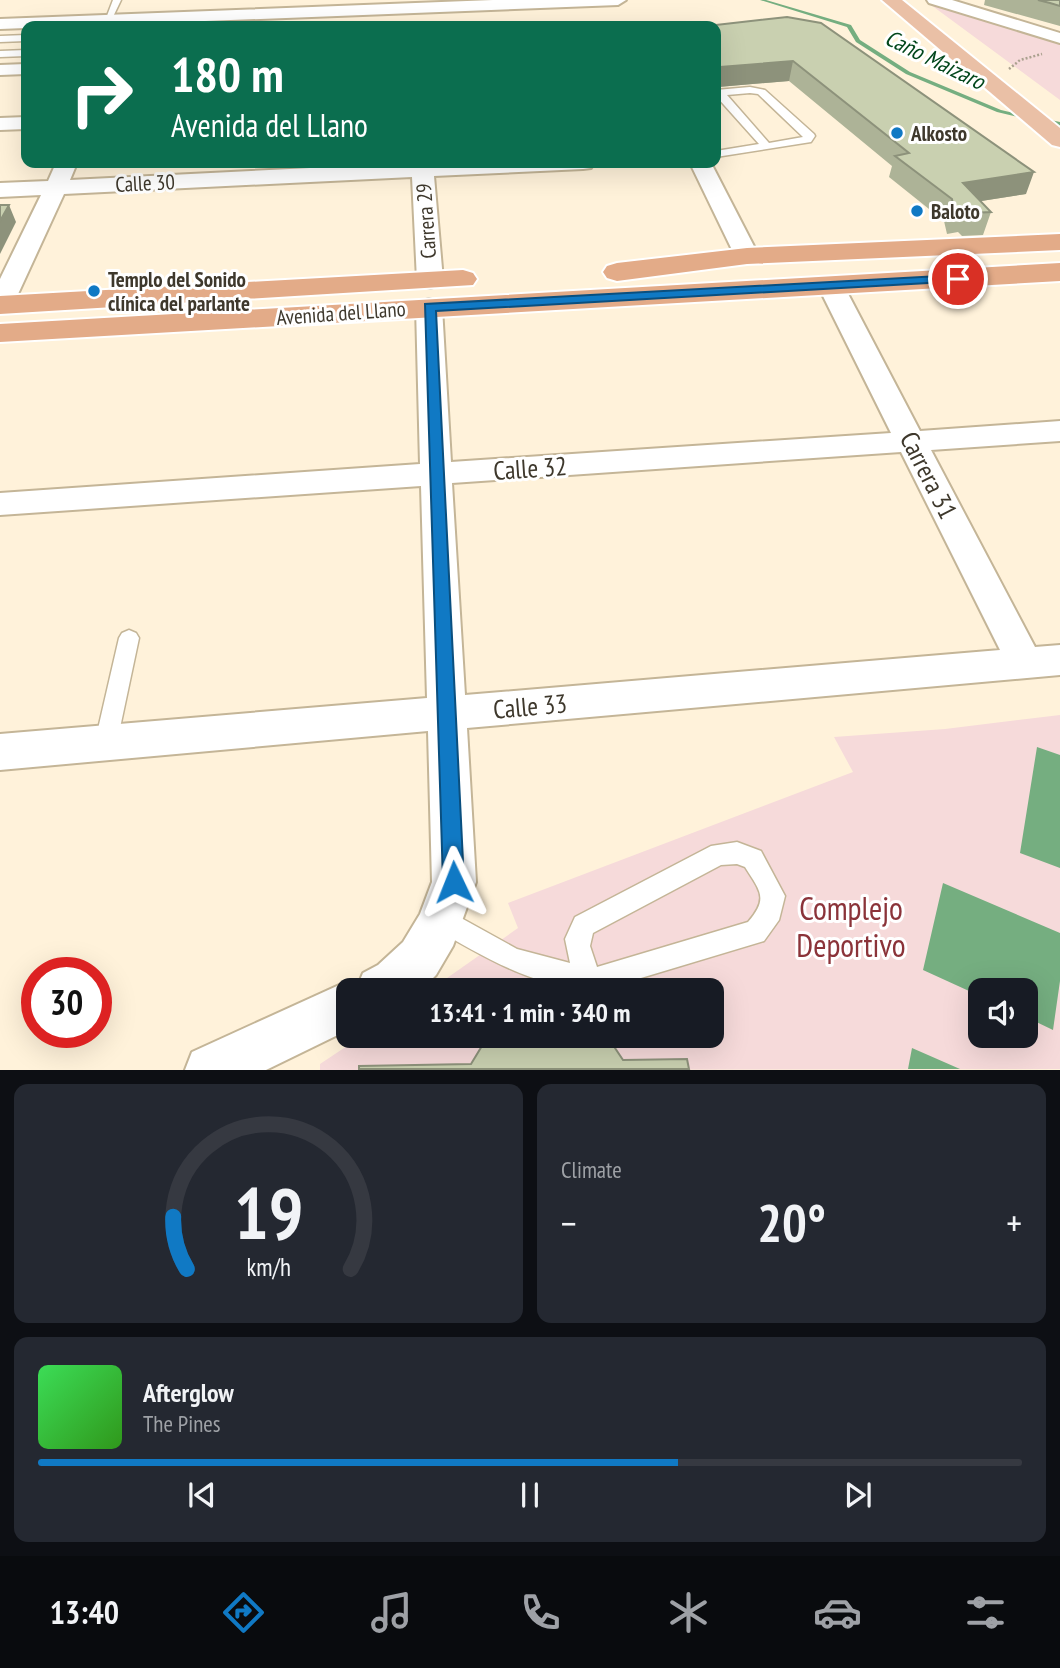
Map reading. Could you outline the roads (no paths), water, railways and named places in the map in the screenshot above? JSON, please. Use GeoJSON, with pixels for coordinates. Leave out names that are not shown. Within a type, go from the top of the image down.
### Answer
{"type":"FeatureCollection","features":[{"type":"Feature","properties":{"kind":"highway"},"geometry":{"type":"LineString","coordinates":[[1060,242],[747,256],[603,272],[804,270],[1060,256]]}},
{"type":"Feature","properties":{"kind":"highway","name":"Avenida del Llano"},"geometry":{"type":"LineString","coordinates":[[0,305],[430,294],[832,288],[1060,272]]}},
{"type":"Feature","properties":{"kind":"highway","name":"Avenida del Llano"},"geometry":{"type":"LineString","coordinates":[[0,333],[430,294],[484,278]]}},
{"type":"Feature","properties":{"kind":"main road"},"geometry":{"type":"LineString","coordinates":[[891,0],[1050,125]]}},
{"type":"Feature","properties":{"kind":"main road"},"geometry":{"type":"LineString","coordinates":[[908,0],[1001,75],[1050,125]]}},
{"type":"Feature","properties":{"kind":"street"},"geometry":{"type":"LineString","coordinates":[[135,21],[145,0]]}},
{"type":"Feature","properties":{"kind":"street"},"geometry":{"type":"LineString","coordinates":[[935,0],[1056,45]]}},
{"type":"Feature","properties":{"kind":"street"},"geometry":{"type":"LineString","coordinates":[[163,21],[412,4],[620,4]]}},
{"type":"Feature","properties":{"kind":"street"},"geometry":{"type":"LineString","coordinates":[[65,21],[121,21]]}},
{"type":"Feature","properties":{"kind":"street"},"geometry":{"type":"LineString","coordinates":[[0,24],[21,23]]}},
{"type":"Feature","properties":{"kind":"street"},"geometry":{"type":"LineString","coordinates":[[0,70],[21,69]]}},
{"type":"Feature","properties":{"kind":"street"},"geometry":{"type":"LineString","coordinates":[[0,124],[21,123]]}},
{"type":"Feature","properties":{"kind":"street"},"geometry":{"type":"LineString","coordinates":[[0,305],[66,168]]}},
{"type":"Feature","properties":{"kind":"street","name":"Calle 30"},"geometry":{"type":"LineString","coordinates":[[0,190],[406,168]]}},
{"type":"Feature","properties":{"kind":"street","name":"Carrera 29"},"geometry":{"type":"LineString","coordinates":[[423,168],[454,882],[433,938]]}},
{"type":"Feature","properties":{"kind":"street"},"geometry":{"type":"LineString","coordinates":[[703,168],[747,256]]}},
{"type":"Feature","properties":{"kind":"street","name":"Carrera 31"},"geometry":{"type":"LineString","coordinates":[[832,288],[911,441],[1043,661]]}},
{"type":"Feature","properties":{"kind":"street","name":"Calle 32"},"geometry":{"type":"LineString","coordinates":[[0,504],[1060,431]]}},
{"type":"Feature","properties":{"kind":"street","name":"Calle 33"},"geometry":{"type":"LineString","coordinates":[[0,752],[1043,661]]}},
{"type":"Feature","properties":{"kind":"street"},"geometry":{"type":"LineString","coordinates":[[398,978],[433,938]]}},
{"type":"Feature","properties":{"kind":"street"},"geometry":{"type":"LineString","coordinates":[[210,1069],[271,1055],[336,1013]]}},
{"type":"Feature","properties":{"kind":"lane"},"geometry":{"type":"LineString","coordinates":[[108,19],[117,0]]}},
{"type":"Feature","properties":{"kind":"lane"},"geometry":{"type":"LineString","coordinates":[[0,39],[21,38]]}},
{"type":"Feature","properties":{"kind":"lane"},"geometry":{"type":"LineString","coordinates":[[0,54],[21,53]]}},
{"type":"Feature","properties":{"kind":"lane"},"geometry":{"type":"LineString","coordinates":[[721,93],[750,90],[761,93],[810,136],[807,140],[721,153]]}},
{"type":"Feature","properties":{"kind":"lane"},"geometry":{"type":"LineString","coordinates":[[721,97],[766,146]]}},
{"type":"Feature","properties":{"kind":"lane"},"geometry":{"type":"LineString","coordinates":[[106,742],[129,638]]}},
{"type":"Feature","properties":{"kind":"lane"},"geometry":{"type":"LineString","coordinates":[[737,853],[753,859],[774,893],[772,914],[755,932],[591,981],[576,946],[576,936],[584,925],[719,854],[737,853]]}},
{"type":"Feature","properties":{"kind":"lane"},"geometry":{"type":"LineString","coordinates":[[433,938],[580,978]]}},
{"type":"Feature","properties":{"kind":"waterway","name":"Caño Maizaro"},"geometry":{"type":"LineString","coordinates":[[762,0],[849,26],[858,41],[908,73],[999,111],[1027,117]]}},
{"type":"Feature","properties":{"kind":"waterway","name":"Caño Maizaro"},"geometry":{"type":"LineString","coordinates":[[1041,120],[1060,124]]}},
{"type":"Feature","properties":{"kind":"place","name":"Alkosto"},"geometry":{"type":"Point","coordinates":[897,133]}},
{"type":"Feature","properties":{"kind":"place","name":"Baloto"},"geometry":{"type":"Point","coordinates":[917,211]}},
{"type":"Feature","properties":{"kind":"place","name":"Templo del Sonido clínica del parlante"},"geometry":{"type":"Point","coordinates":[94,291]}},
{"type":"Feature","properties":{"kind":"park label","name":"Complejo Deportivo"},"geometry":{"type":"Point","coordinates":[851,926]}}]}
